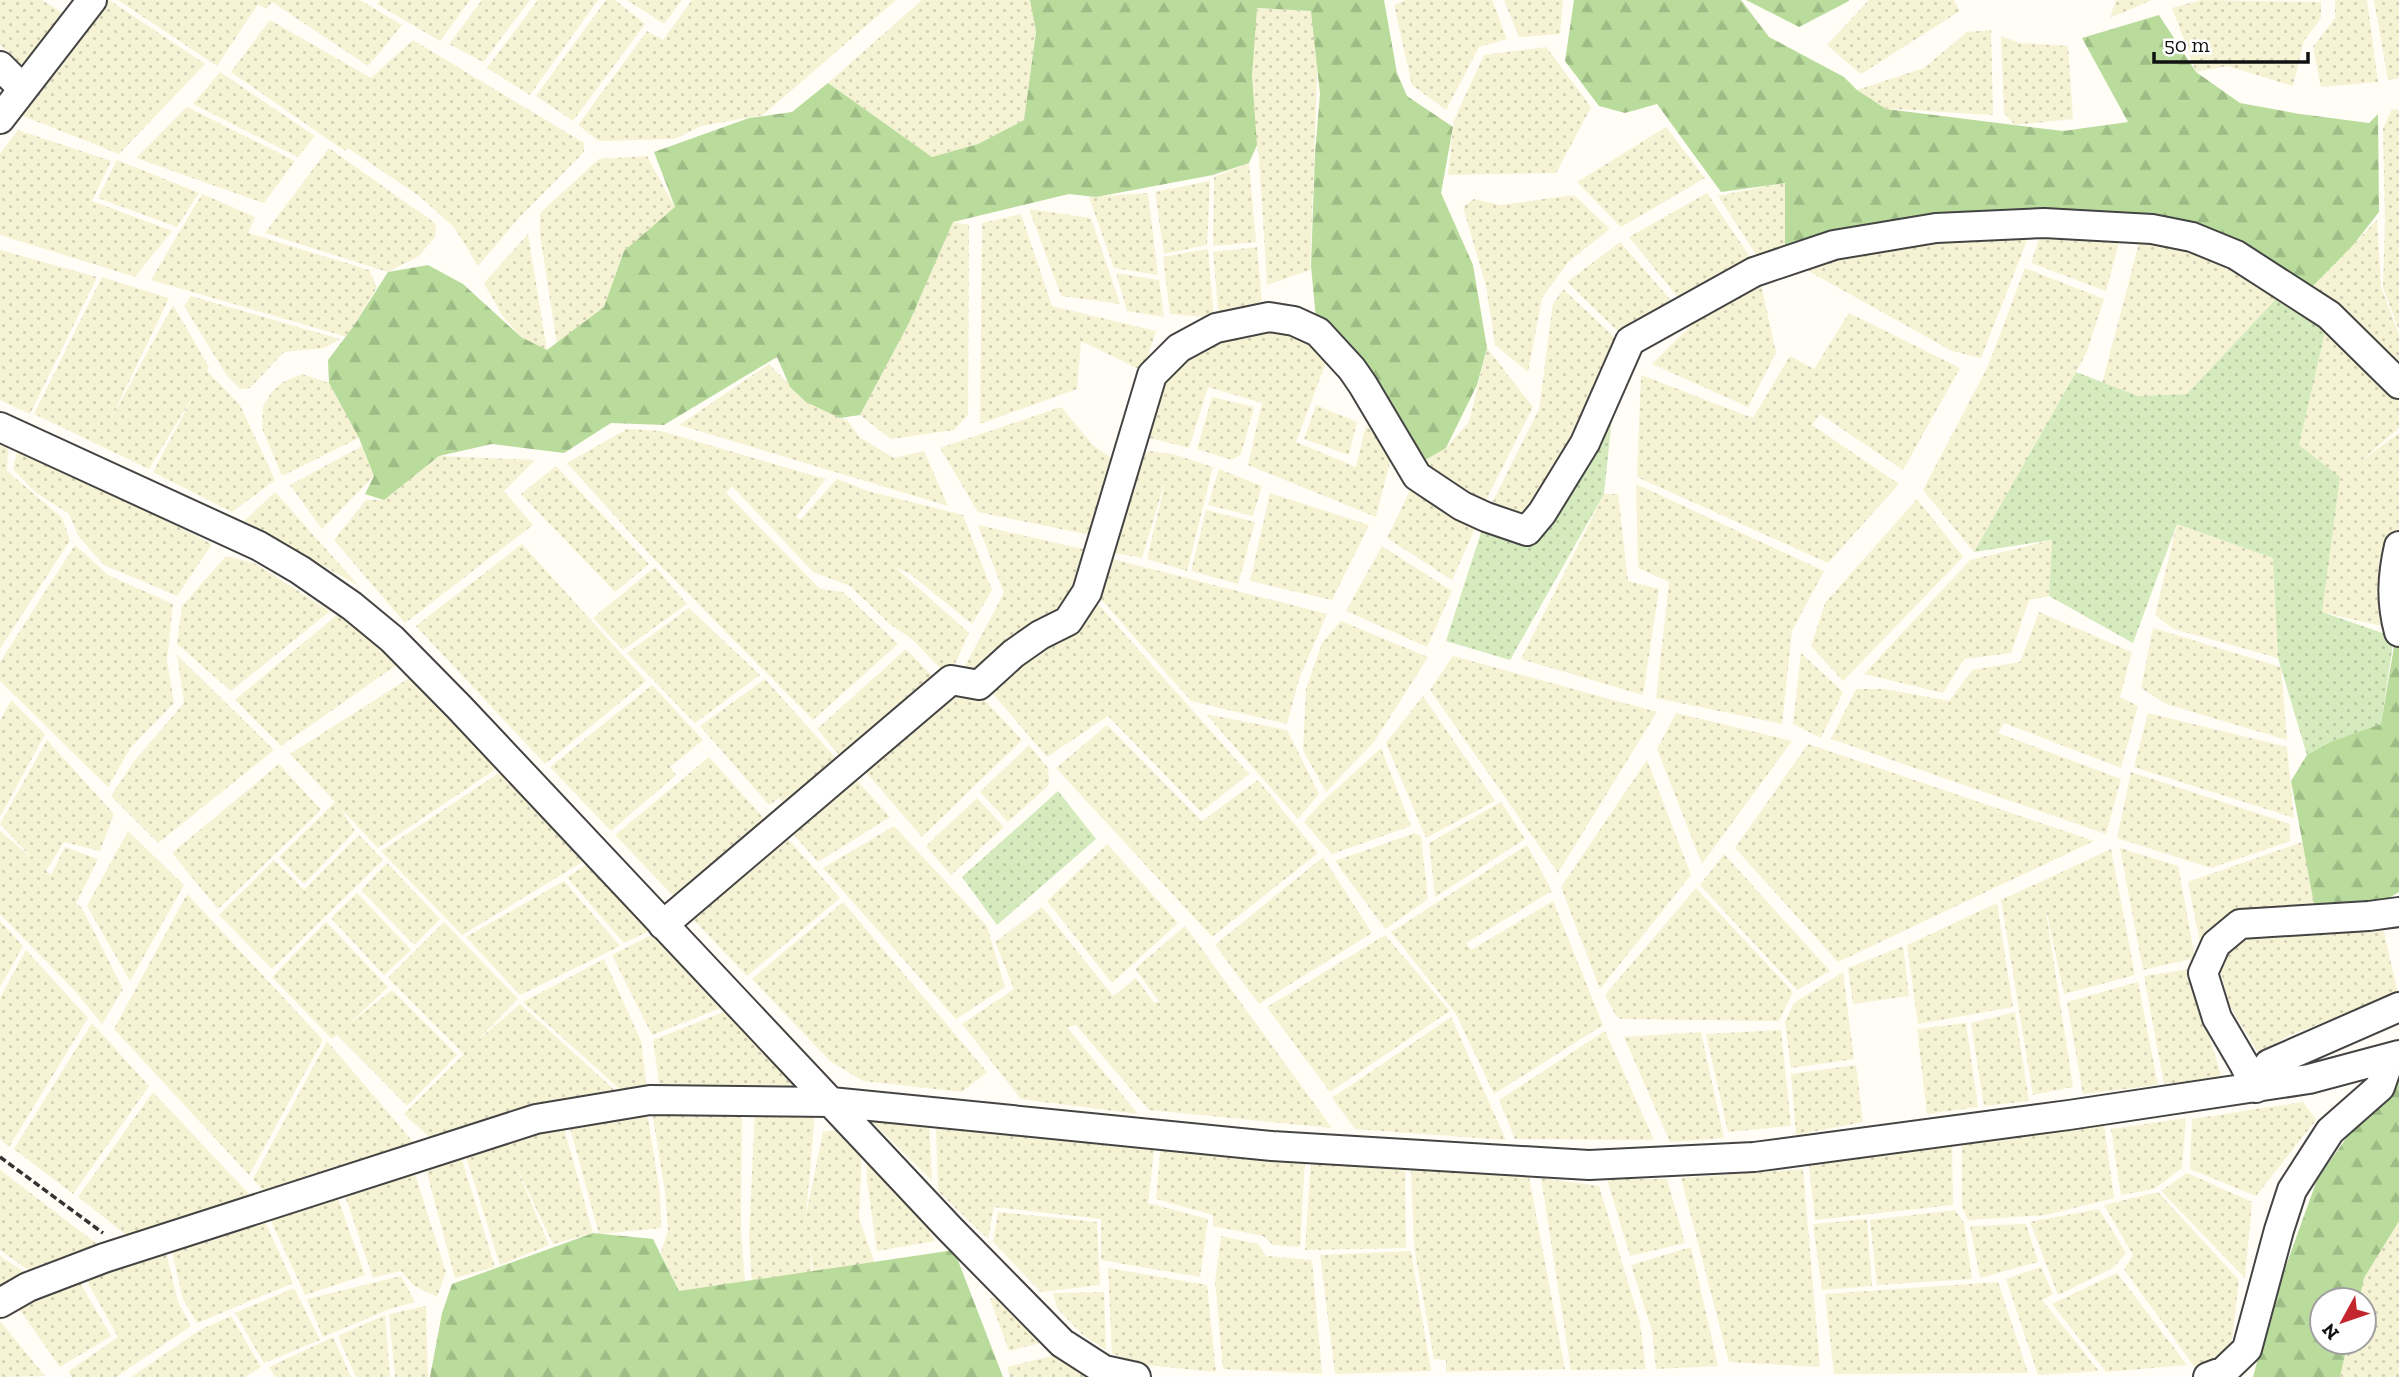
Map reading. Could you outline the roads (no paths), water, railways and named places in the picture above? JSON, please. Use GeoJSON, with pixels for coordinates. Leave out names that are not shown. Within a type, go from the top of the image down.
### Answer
{"type":"FeatureCollection","features":[{"type":"Feature","properties":{"kind":"street"},"geometry":{"type":"LineString","coordinates":[[0,119],[93,0]]}},
{"type":"Feature","properties":{"kind":"street"},"geometry":{"type":"LineString","coordinates":[[0,66],[23,89]]}},
{"type":"Feature","properties":{"kind":"street"},"geometry":{"type":"LineString","coordinates":[[663,925],[951,680],[979,685],[1013,654],[1040,635],[1068,621],[1087,592],[1153,375],[1179,348],[1216,328],[1269,317],[1294,321],[1318,332],[1357,377],[1417,476],[1462,506],[1527,531],[1542,513],[1585,443],[1630,341],[1754,272],[1834,245],[1936,228],[2043,223],[2152,229],[2192,237],[2236,255],[2329,314],[2399,384]]}},
{"type":"Feature","properties":{"kind":"street"},"geometry":{"type":"LineString","coordinates":[[0,427],[259,547],[300,570],[352,606],[392,639],[950,1229],[1062,1343],[1104,1370],[1136,1377]]}},
{"type":"Feature","properties":{"kind":"street"},"geometry":{"type":"LineString","coordinates":[[2399,546],[2393,575],[2393,608],[2399,632]]}},
{"type":"Feature","properties":{"kind":"street"},"geometry":{"type":"LineString","coordinates":[[2256,1087],[2217,1018],[2203,973],[2216,944],[2240,924],[2399,912]]}},
{"type":"Feature","properties":{"kind":"street"},"geometry":{"type":"LineString","coordinates":[[2256,1087],[2269,1063],[2399,1007]]}},
{"type":"Feature","properties":{"kind":"street"},"geometry":{"type":"LineString","coordinates":[[0,1303],[28,1287],[127,1251],[536,1119],[650,1100],[831,1102],[1272,1146],[1589,1165],[1754,1157],[2069,1115],[2309,1079],[2395,1056]]}},
{"type":"Feature","properties":{"kind":"street"},"geometry":{"type":"LineString","coordinates":[[2208,1377],[2224,1371],[2247,1349],[2278,1230],[2292,1190],[2330,1131],[2380,1087],[2395,1056]]}}]}
